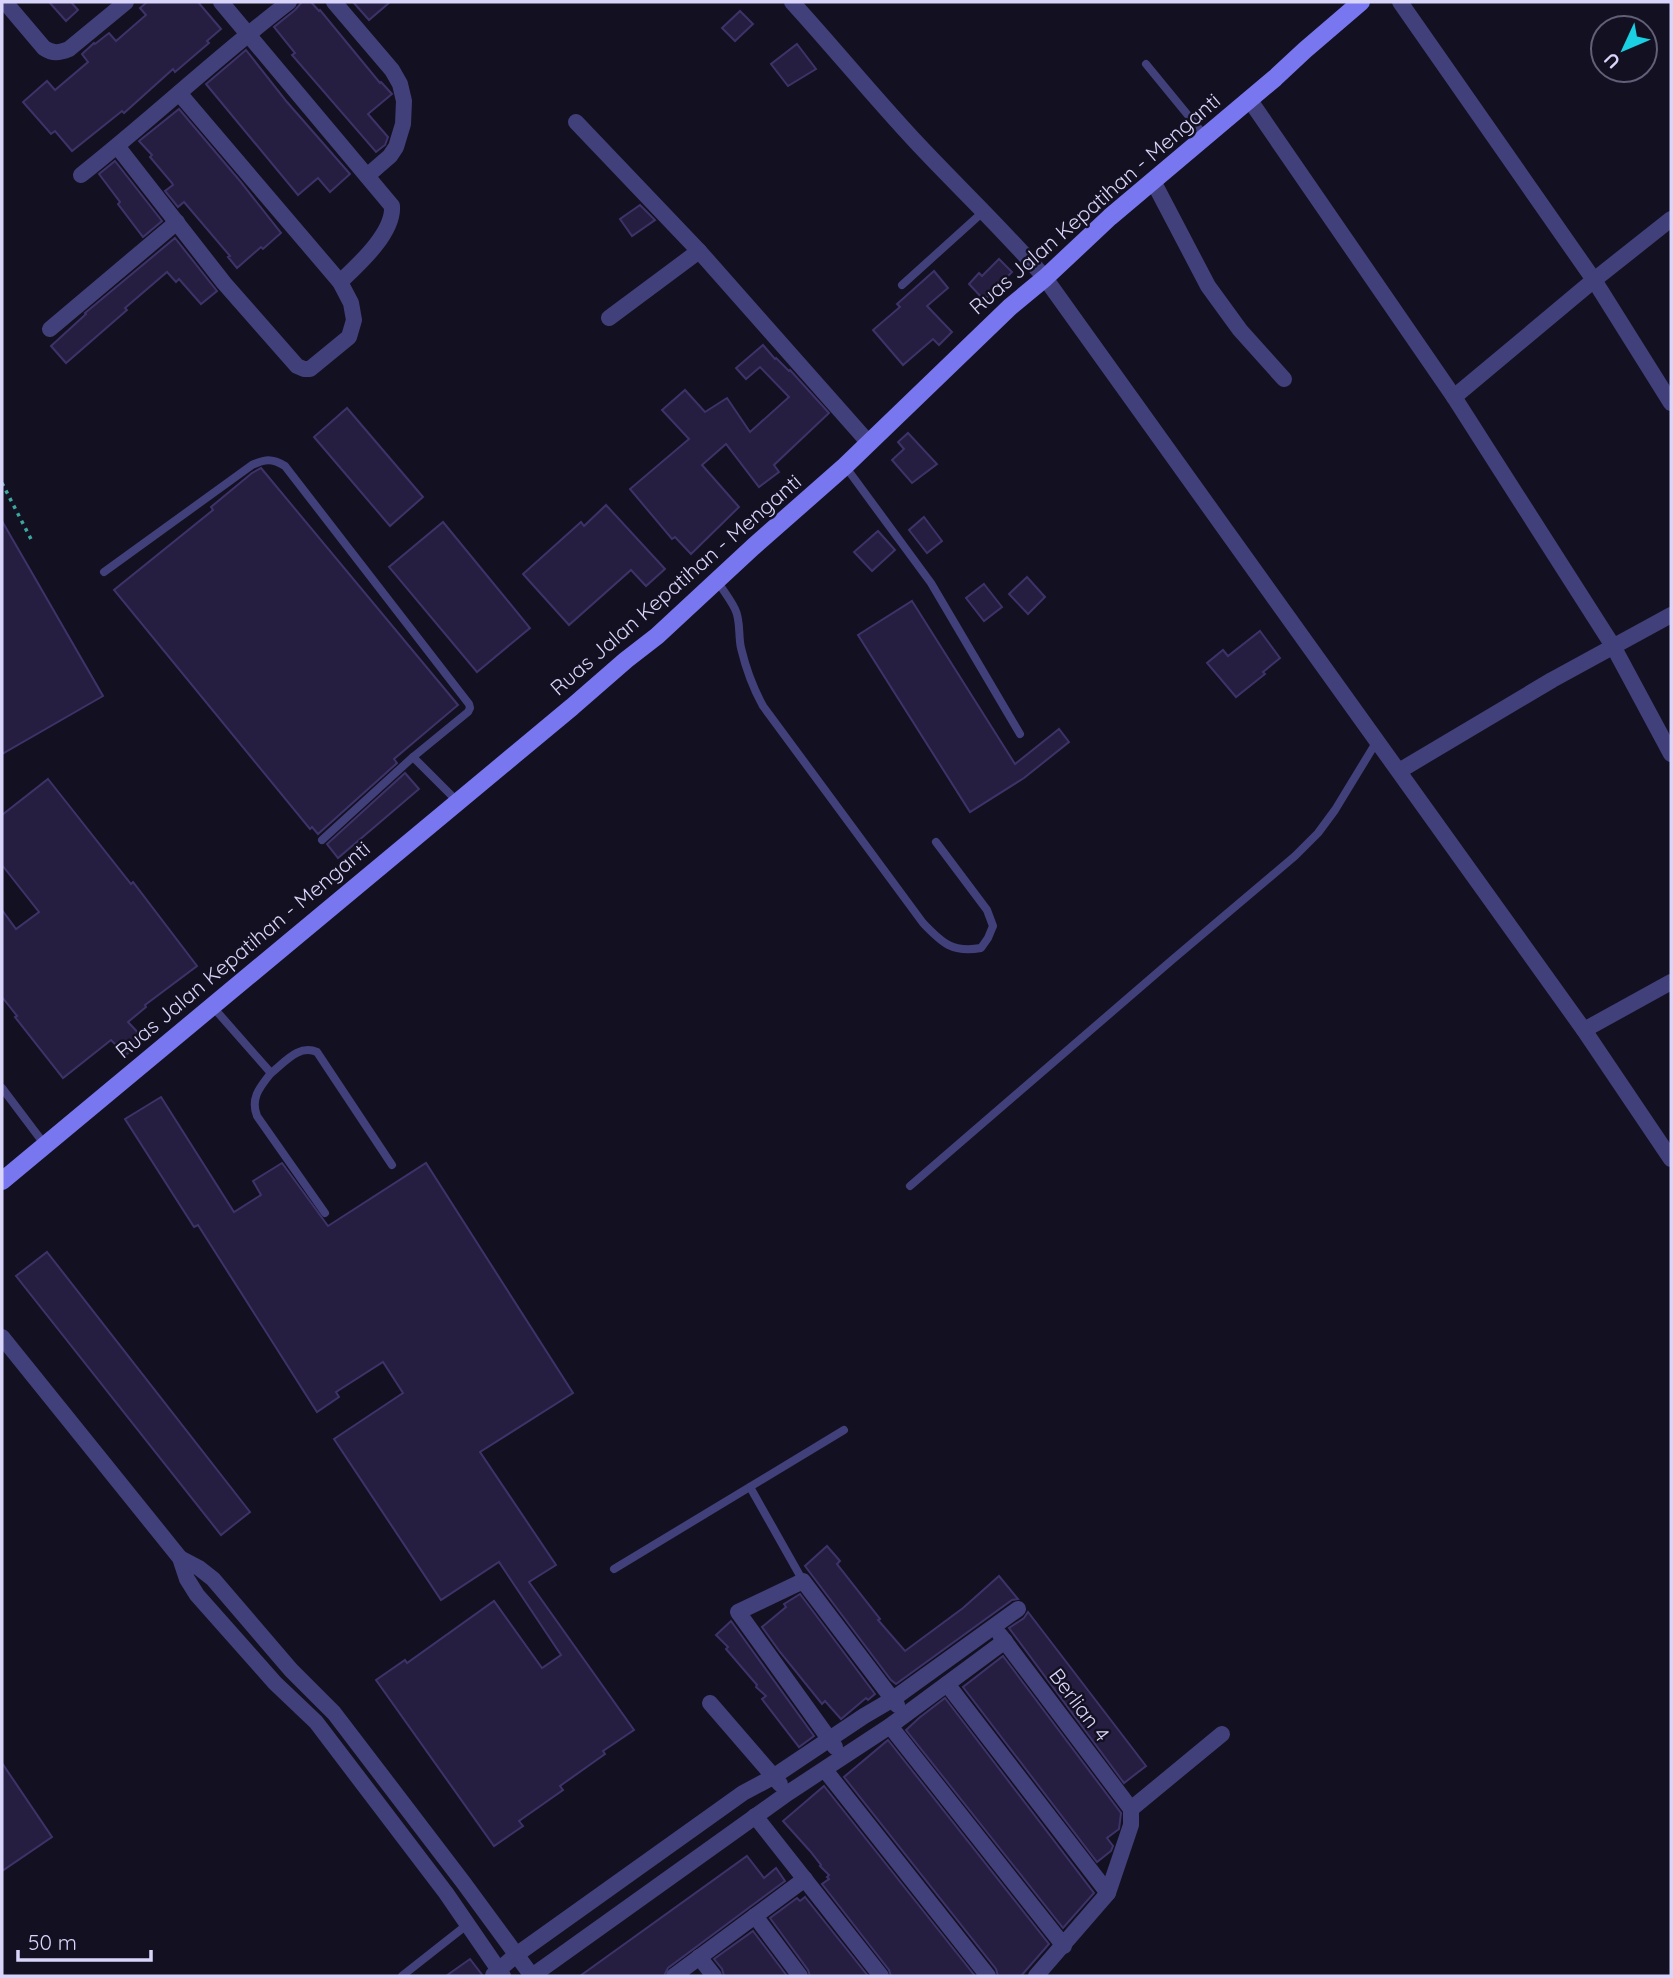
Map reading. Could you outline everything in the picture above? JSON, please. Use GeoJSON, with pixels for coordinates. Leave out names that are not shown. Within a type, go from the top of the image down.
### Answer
{"type":"FeatureCollection","features":[{"type":"Feature","properties":{"kind":"main road","name":"Ruas Jalan Kepatihan - Menganti"},"geometry":{"type":"LineString","coordinates":[[2,1181],[657,636],[845,466],[1010,307],[1361,2]]}},
{"type":"Feature","properties":{"kind":"street"},"geometry":{"type":"LineString","coordinates":[[5,2],[44,48],[51,53],[60,53],[69,49],[126,2]]}},
{"type":"Feature","properties":{"kind":"street"},"geometry":{"type":"LineString","coordinates":[[221,2],[392,206],[391,222],[375,246],[340,282]]}},
{"type":"Feature","properties":{"kind":"street"},"geometry":{"type":"LineString","coordinates":[[80,175],[247,34],[289,2]]}},
{"type":"Feature","properties":{"kind":"street"},"geometry":{"type":"LineString","coordinates":[[334,2],[392,70],[400,84],[404,102],[396,147],[367,177]]}},
{"type":"Feature","properties":{"kind":"street"},"geometry":{"type":"LineString","coordinates":[[792,2],[861,82],[1045,278],[1584,1030],[1671,1159]]}},
{"type":"Feature","properties":{"kind":"street"},"geometry":{"type":"LineString","coordinates":[[1400,2],[1594,280],[1671,402]]}},
{"type":"Feature","properties":{"kind":"street"},"geometry":{"type":"LineString","coordinates":[[117,146],[224,283],[297,366],[310,369],[318,364],[349,337],[354,320],[351,303],[340,282],[179,93]]}},
{"type":"Feature","properties":{"kind":"street"},"geometry":{"type":"LineString","coordinates":[[1249,99],[1454,397],[1613,646],[1671,754]]}},
{"type":"Feature","properties":{"kind":"street"},"geometry":{"type":"LineString","coordinates":[[576,122],[699,251],[869,442]]}},
{"type":"Feature","properties":{"kind":"street"},"geometry":{"type":"LineString","coordinates":[[1153,181],[1208,286],[1240,330],[1284,379]]}},
{"type":"Feature","properties":{"kind":"street"},"geometry":{"type":"LineString","coordinates":[[1454,397],[1671,219]]}},
{"type":"Feature","properties":{"kind":"street"},"geometry":{"type":"LineString","coordinates":[[50,330],[177,222]]}},
{"type":"Feature","properties":{"kind":"street"},"geometry":{"type":"LineString","coordinates":[[609,318],[699,251]]}},
{"type":"Feature","properties":{"kind":"street"},"geometry":{"type":"LineString","coordinates":[[1399,771],[1671,615]]}},
{"type":"Feature","properties":{"kind":"street"},"geometry":{"type":"LineString","coordinates":[[1584,1030],[1671,982]]}},
{"type":"Feature","properties":{"kind":"street"},"geometry":{"type":"LineString","coordinates":[[2,1337],[180,1558],[197,1595],[275,1683],[316,1723],[468,1924],[498,1974],[516,1955],[743,1793],[773,1777],[893,1699],[1018,1609]]}},
{"type":"Feature","properties":{"kind":"street"},"geometry":{"type":"LineString","coordinates":[[180,1558],[213,1579],[290,1670],[334,1713],[532,1976],[755,1816],[890,1726],[1004,1642]]}},
{"type":"Feature","properties":{"kind":"street"},"geometry":{"type":"LineString","coordinates":[[843,1757],[738,1612],[803,1581],[905,1715]]}},
{"type":"Feature","properties":{"kind":"street","name":"Berlian 4"},"geometry":{"type":"LineString","coordinates":[[995,1626],[1004,1642],[1131,1810]]}},
{"type":"Feature","properties":{"kind":"street"},"geometry":{"type":"LineString","coordinates":[[947,1685],[1108,1893]]}},
{"type":"Feature","properties":{"kind":"street"},"geometry":{"type":"LineString","coordinates":[[298,1705],[311,1690]]}},
{"type":"Feature","properties":{"kind":"street"},"geometry":{"type":"LineString","coordinates":[[710,1703],[788,1793]]}},
{"type":"Feature","properties":{"kind":"street"},"geometry":{"type":"LineString","coordinates":[[890,1726],[1064,1946]]}},
{"type":"Feature","properties":{"kind":"street"},"geometry":{"type":"LineString","coordinates":[[1036,1976],[1108,1893],[1131,1825],[1131,1810],[1222,1734]]}},
{"type":"Feature","properties":{"kind":"street"},"geometry":{"type":"LineString","coordinates":[[825,1770],[989,1976]]}},
{"type":"Feature","properties":{"kind":"street"},"geometry":{"type":"LineString","coordinates":[[755,1816],[881,1976]]}},
{"type":"Feature","properties":{"kind":"street"},"geometry":{"type":"LineString","coordinates":[[655,1857],[671,1877]]}},
{"type":"Feature","properties":{"kind":"street"},"geometry":{"type":"LineString","coordinates":[[674,1976],[805,1879]]}},
{"type":"Feature","properties":{"kind":"street"},"geometry":{"type":"LineString","coordinates":[[446,1894],[463,1882]]}},
{"type":"Feature","properties":{"kind":"street"},"geometry":{"type":"LineString","coordinates":[[755,1916],[800,1976]]}},
{"type":"Feature","properties":{"kind":"street"},"geometry":{"type":"LineString","coordinates":[[699,1957],[714,1976]]}},
{"type":"Feature","properties":{"kind":"lane"},"geometry":{"type":"LineString","coordinates":[[1146,64],[1205,136]]}},
{"type":"Feature","properties":{"kind":"lane"},"geometry":{"type":"LineString","coordinates":[[902,285],[984,211]]}},
{"type":"Feature","properties":{"kind":"lane"},"geometry":{"type":"LineString","coordinates":[[104,572],[252,465],[264,460],[275,460],[285,466],[470,708],[322,840]]}},
{"type":"Feature","properties":{"kind":"lane"},"geometry":{"type":"LineString","coordinates":[[845,466],[931,583],[1020,734]]}},
{"type":"Feature","properties":{"kind":"lane"},"geometry":{"type":"LineString","coordinates":[[717,581],[735,610],[739,621],[741,649],[752,686],[763,706],[923,923],[952,947],[964,951],[981,948],[993,926],[987,910],[936,842]]}},
{"type":"Feature","properties":{"kind":"lane"},"geometry":{"type":"LineString","coordinates":[[910,1186],[1295,856],[1318,833],[1335,810],[1377,741]]}},
{"type":"Feature","properties":{"kind":"lane"},"geometry":{"type":"LineString","coordinates":[[413,757],[457,801]]}},
{"type":"Feature","properties":{"kind":"lane"},"geometry":{"type":"LineString","coordinates":[[212,1006],[271,1073]]}},
{"type":"Feature","properties":{"kind":"lane"},"geometry":{"type":"LineString","coordinates":[[325,1213],[254,1108],[258,1090],[271,1073],[301,1050],[317,1052],[392,1165]]}},
{"type":"Feature","properties":{"kind":"lane"},"geometry":{"type":"LineString","coordinates":[[2,1088],[45,1145]]}},
{"type":"Feature","properties":{"kind":"lane"},"geometry":{"type":"LineString","coordinates":[[614,1569],[844,1430]]}},
{"type":"Feature","properties":{"kind":"lane"},"geometry":{"type":"LineString","coordinates":[[750,1487],[803,1581]]}},
{"type":"Feature","properties":{"kind":"lane"},"geometry":{"type":"LineString","coordinates":[[402,1976],[468,1924]]}},
{"type":"Feature","properties":{"kind":"path"},"geometry":{"type":"LineString","coordinates":[[2,483],[33,543]]}},
{"type":"Feature","properties":{"kind":"building"},"geometry":{"type":"Polygon","coordinates":[[[49,2],[71,2],[78,10],[66,21],[49,2]]]}},
{"type":"Feature","properties":{"kind":"building"},"geometry":{"type":"Polygon","coordinates":[[[147,2],[198,2],[221,29],[175,72],[173,69],[124,113],[122,111],[72,151],[55,131],[51,134],[23,102],[47,81],[55,90],[88,62],[82,54],[109,33],[116,41],[146,15],[140,8],[147,2]]]}},
{"type":"Feature","properties":{"kind":"building"},"geometry":{"type":"Polygon","coordinates":[[[302,2],[311,2],[320,10],[392,94],[368,114],[388,137],[385,145],[376,152],[292,55],[295,53],[274,27],[302,2]]]}},
{"type":"Feature","properties":{"kind":"building"},"geometry":{"type":"Polygon","coordinates":[[[353,2],[390,2],[369,20],[353,2]]]}},
{"type":"Feature","properties":{"kind":"building"},"geometry":{"type":"Polygon","coordinates":[[[740,11],[753,24],[735,41],[722,28],[740,11]]]}},
{"type":"Feature","properties":{"kind":"building"},"geometry":{"type":"Polygon","coordinates":[[[797,44],[816,69],[788,86],[771,64],[797,44]]]}},
{"type":"Feature","properties":{"kind":"building"},"geometry":{"type":"Polygon","coordinates":[[[246,50],[350,174],[330,192],[318,178],[298,195],[206,84],[246,50]]]}},
{"type":"Feature","properties":{"kind":"building"},"geometry":{"type":"Polygon","coordinates":[[[179,109],[281,233],[237,268],[184,202],[178,207],[165,191],[172,183],[139,141],[179,109]]]}},
{"type":"Feature","properties":{"kind":"building"},"geometry":{"type":"Polygon","coordinates":[[[115,161],[162,221],[143,237],[99,174],[115,161]]]}},
{"type":"Feature","properties":{"kind":"building"},"geometry":{"type":"Polygon","coordinates":[[[640,205],[655,220],[632,236],[620,219],[640,205]]]}},
{"type":"Feature","properties":{"kind":"building"},"geometry":{"type":"Polygon","coordinates":[[[175,238],[217,291],[201,304],[179,279],[176,282],[167,272],[66,363],[51,346],[85,313],[175,238]]]}},
{"type":"Feature","properties":{"kind":"building"},"geometry":{"type":"Polygon","coordinates":[[[999,259],[1012,272],[984,300],[969,284],[979,273],[982,276],[999,259]]]}},
{"type":"Feature","properties":{"kind":"building"},"geometry":{"type":"Polygon","coordinates":[[[934,271],[948,288],[927,306],[952,332],[939,345],[933,339],[903,365],[873,330],[900,307],[897,304],[934,271]]]}},
{"type":"Feature","properties":{"kind":"building"},"geometry":{"type":"Polygon","coordinates":[[[763,345],[829,413],[774,465],[779,472],[759,487],[726,444],[702,465],[739,507],[691,554],[675,537],[672,539],[630,489],[689,439],[662,410],[685,390],[705,412],[727,398],[750,432],[789,397],[760,367],[746,379],[736,368],[763,345]]]}},
{"type":"Feature","properties":{"kind":"building"},"geometry":{"type":"Polygon","coordinates":[[[347,408],[423,497],[390,526],[314,437],[347,408]]]}},
{"type":"Feature","properties":{"kind":"building"},"geometry":{"type":"Polygon","coordinates":[[[908,433],[937,464],[912,483],[892,460],[904,449],[898,442],[908,433]]]}},
{"type":"Feature","properties":{"kind":"building"},"geometry":{"type":"Polygon","coordinates":[[[261,468],[458,705],[394,759],[397,763],[318,834],[312,827],[310,829],[114,590],[261,468]]]}},
{"type":"Feature","properties":{"kind":"building"},"geometry":{"type":"Polygon","coordinates":[[[606,505],[665,569],[646,586],[631,570],[569,625],[523,574],[581,522],[584,526],[606,505]]]}},
{"type":"Feature","properties":{"kind":"building"},"geometry":{"type":"Polygon","coordinates":[[[924,517],[942,541],[927,553],[909,530],[924,517]]]}},
{"type":"Feature","properties":{"kind":"building"},"geometry":{"type":"Polygon","coordinates":[[[2,521],[103,696],[2,754],[2,521]]]}},
{"type":"Feature","properties":{"kind":"building"},"geometry":{"type":"Polygon","coordinates":[[[443,522],[530,628],[477,672],[389,567],[443,522]]]}},
{"type":"Feature","properties":{"kind":"building"},"geometry":{"type":"Polygon","coordinates":[[[878,531],[895,550],[872,571],[854,552],[878,531]]]}},
{"type":"Feature","properties":{"kind":"building"},"geometry":{"type":"Polygon","coordinates":[[[1027,577],[1045,597],[1028,614],[1009,594],[1027,577]]]}},
{"type":"Feature","properties":{"kind":"building"},"geometry":{"type":"Polygon","coordinates":[[[984,584],[1002,607],[984,621],[966,598],[984,584]]]}},
{"type":"Feature","properties":{"kind":"building"},"geometry":{"type":"Polygon","coordinates":[[[912,601],[1015,764],[1059,729],[1069,742],[1024,778],[970,812],[858,635],[912,601]]]}},
{"type":"Feature","properties":{"kind":"building"},"geometry":{"type":"Polygon","coordinates":[[[1260,631],[1280,658],[1236,697],[1207,663],[1223,650],[1228,656],[1260,631]]]}},
{"type":"Feature","properties":{"kind":"building"},"geometry":{"type":"Polygon","coordinates":[[[405,773],[419,789],[338,858],[327,844],[405,773]]]}},
{"type":"Feature","properties":{"kind":"building"},"geometry":{"type":"Polygon","coordinates":[[[48,779],[131,884],[133,882],[197,966],[145,1005],[146,1007],[128,1022],[144,1039],[126,1055],[111,1040],[63,1078],[2,997],[2,910],[16,929],[39,912],[2,865],[2,815],[48,779]]]}},
{"type":"Feature","properties":{"kind":"building"},"geometry":{"type":"Polygon","coordinates":[[[161,1097],[234,1212],[261,1195],[253,1181],[282,1163],[328,1226],[426,1163],[573,1393],[480,1452],[556,1565],[529,1582],[634,1730],[560,1786],[563,1790],[519,1821],[523,1826],[494,1846],[376,1680],[405,1660],[407,1663],[494,1601],[542,1668],[561,1655],[499,1562],[441,1600],[334,1439],[403,1393],[383,1362],[336,1392],[339,1397],[317,1412],[198,1225],[194,1227],[125,1119],[161,1097]]]}},
{"type":"Feature","properties":{"kind":"building"},"geometry":{"type":"Polygon","coordinates":[[[47,1252],[250,1512],[221,1535],[16,1276],[47,1252]]]}},
{"type":"Feature","properties":{"kind":"building"},"geometry":{"type":"Polygon","coordinates":[[[827,1546],[840,1561],[837,1564],[880,1619],[878,1620],[905,1651],[963,1608],[999,1576],[1018,1599],[1012,1600],[896,1684],[805,1566],[827,1546]]]}},
{"type":"Feature","properties":{"kind":"building"},"geometry":{"type":"Polygon","coordinates":[[[800,1594],[875,1694],[868,1700],[866,1698],[841,1719],[825,1701],[822,1704],[762,1627],[786,1607],[784,1604],[800,1594]]]}},
{"type":"Feature","properties":{"kind":"building"},"geometry":{"type":"Polygon","coordinates":[[[1028,1612],[1146,1766],[1124,1783],[1009,1628],[1028,1612]]]}},
{"type":"Feature","properties":{"kind":"building"},"geometry":{"type":"Polygon","coordinates":[[[731,1621],[814,1736],[799,1747],[762,1699],[766,1696],[716,1635],[731,1621]]]}},
{"type":"Feature","properties":{"kind":"building"},"geometry":{"type":"Polygon","coordinates":[[[1003,1656],[1121,1813],[1119,1829],[1107,1838],[1113,1846],[1111,1851],[1097,1862],[963,1687],[1003,1656]]]}},
{"type":"Feature","properties":{"kind":"building"},"geometry":{"type":"Polygon","coordinates":[[[945,1698],[1094,1893],[1063,1928],[906,1730],[945,1698]]]}},
{"type":"Feature","properties":{"kind":"building"},"geometry":{"type":"Polygon","coordinates":[[[888,1740],[1049,1944],[1021,1976],[998,1976],[996,1969],[844,1777],[888,1740]]]}},
{"type":"Feature","properties":{"kind":"building"},"geometry":{"type":"Polygon","coordinates":[[[2,1763],[52,1837],[2,1871],[2,1763]]]}},
{"type":"Feature","properties":{"kind":"building"},"geometry":{"type":"Polygon","coordinates":[[[824,1786],[975,1976],[891,1976],[822,1884],[829,1879],[829,1875],[783,1821],[824,1786]]]}},
{"type":"Feature","properties":{"kind":"building"},"geometry":{"type":"Polygon","coordinates":[[[747,1856],[764,1878],[776,1868],[785,1881],[668,1968],[664,1976],[580,1976],[747,1856]]]}},
{"type":"Feature","properties":{"kind":"building"},"geometry":{"type":"Polygon","coordinates":[[[805,1897],[868,1976],[810,1976],[770,1918],[797,1898],[800,1901],[805,1897]]]}},
{"type":"Feature","properties":{"kind":"building"},"geometry":{"type":"Polygon","coordinates":[[[753,1931],[787,1976],[724,1976],[714,1959],[753,1931]]]}},
{"type":"Feature","properties":{"kind":"building"},"geometry":{"type":"Polygon","coordinates":[[[470,1959],[483,1976],[446,1976],[470,1959]]]}}]}
